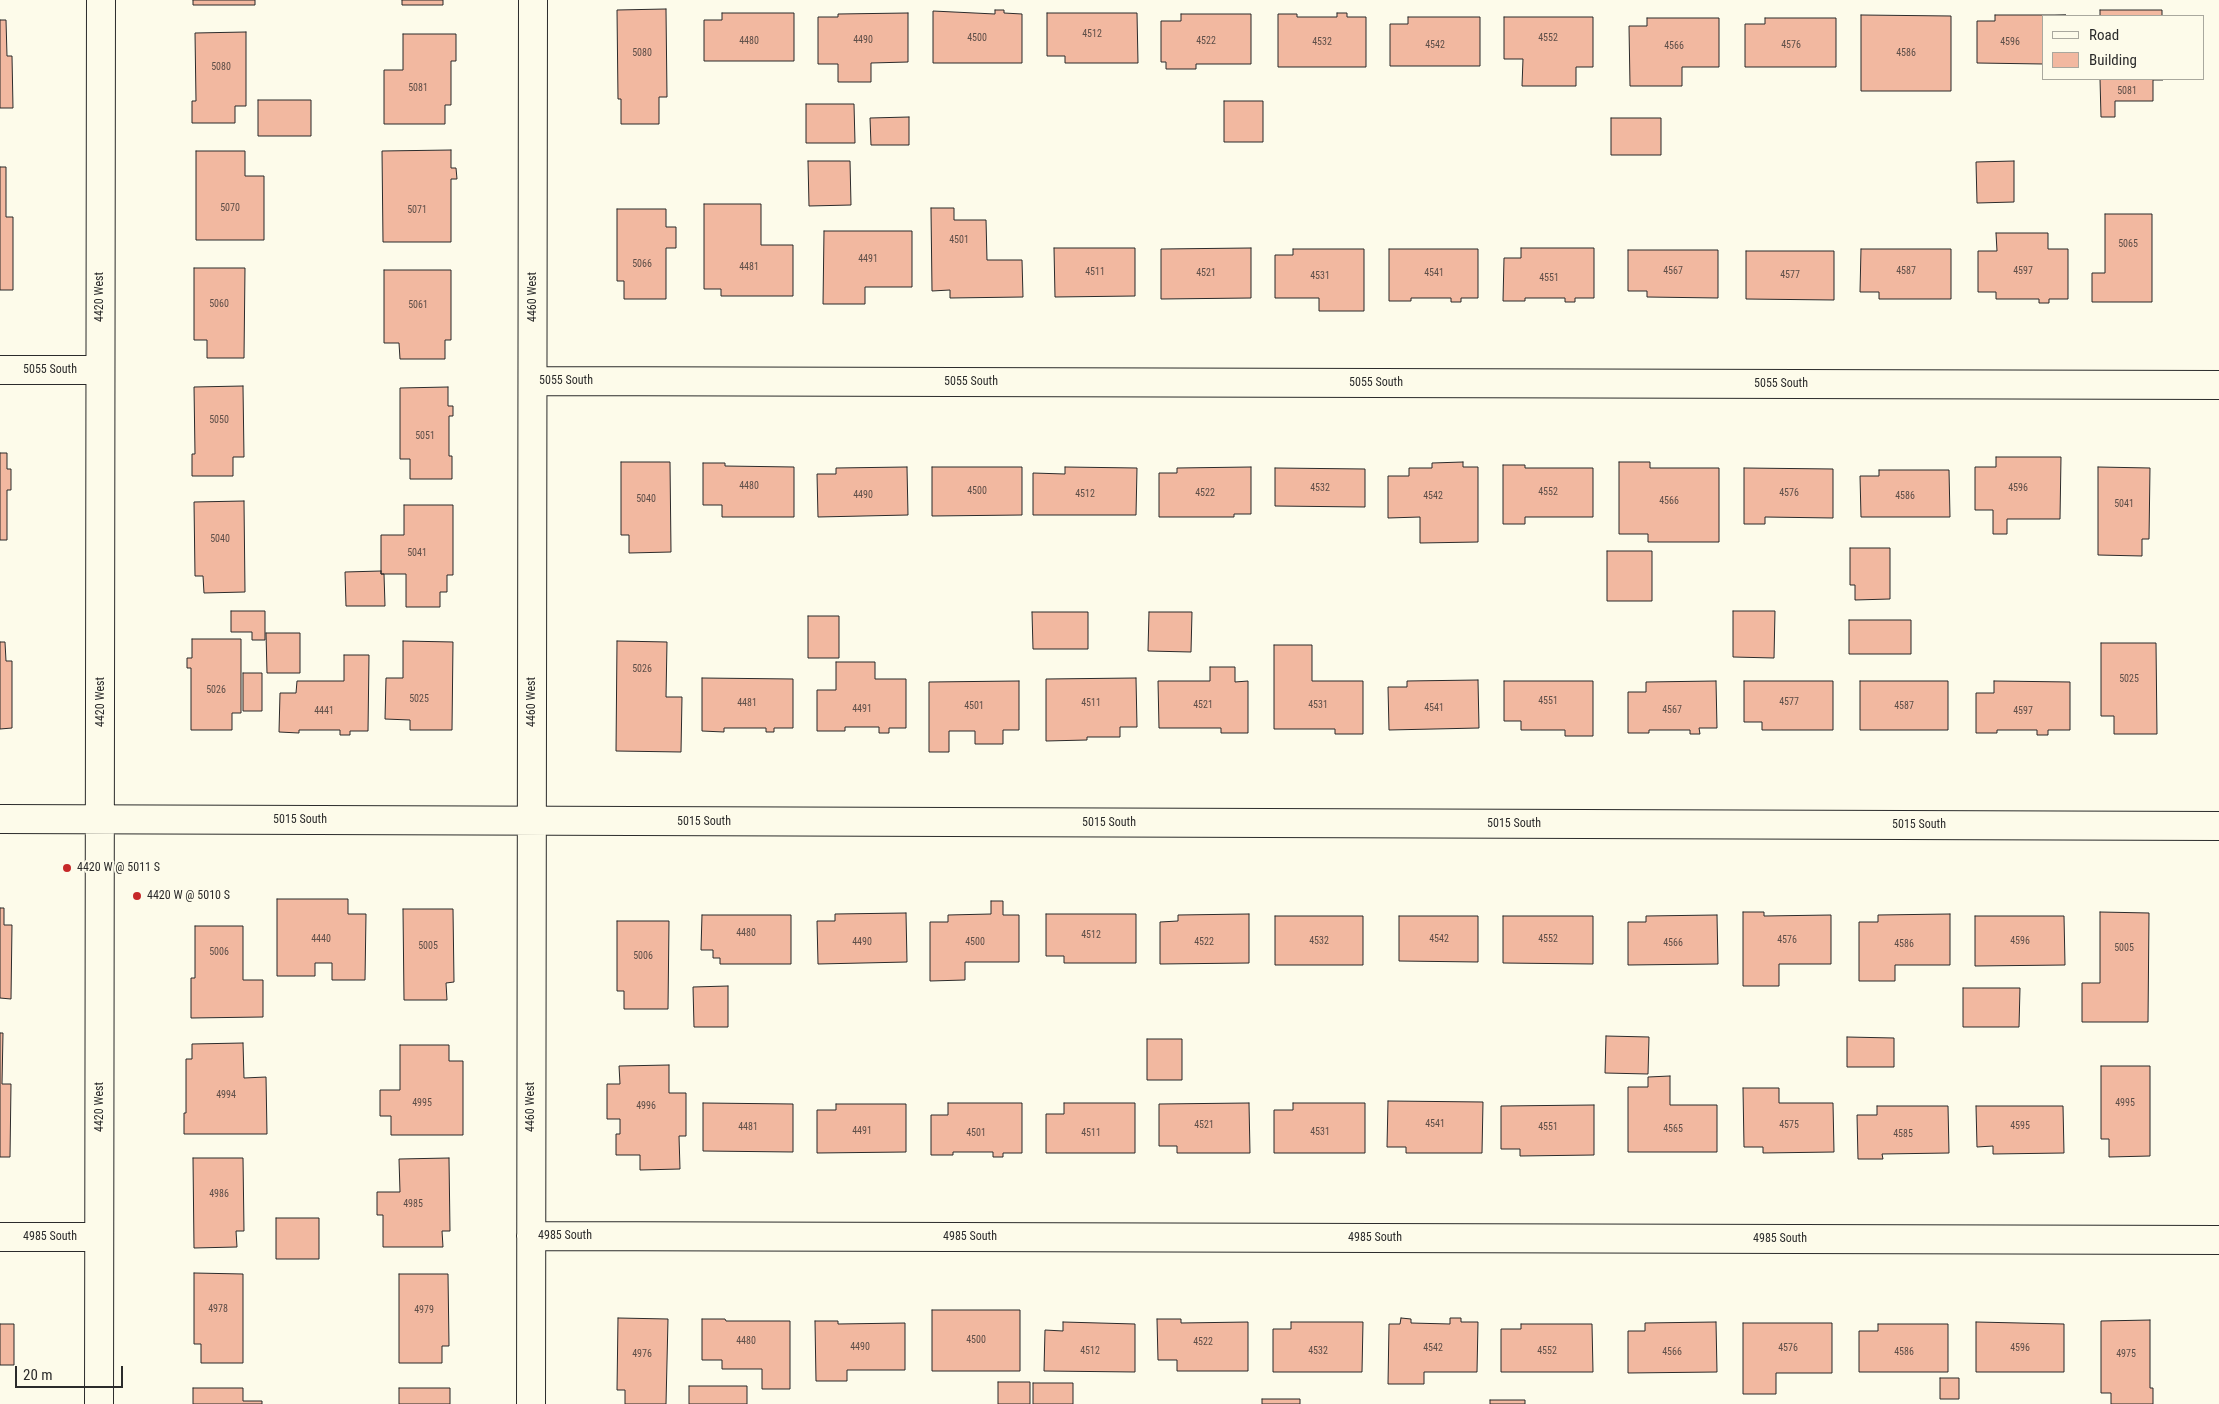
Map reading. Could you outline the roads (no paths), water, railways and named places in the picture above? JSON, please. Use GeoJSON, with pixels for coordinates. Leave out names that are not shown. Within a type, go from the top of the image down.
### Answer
{"type":"FeatureCollection","features":[{"type":"Feature","properties":{"kind":"street","name":"4420 West"},"geometry":{"type":"LineString","coordinates":[[99,1404],[101,0]]}},
{"type":"Feature","properties":{"kind":"street","name":"4460 West"},"geometry":{"type":"LineString","coordinates":[[531,1404],[533,0]]}},
{"type":"Feature","properties":{"kind":"street","name":"5055 South"},"geometry":{"type":"LineString","coordinates":[[0,370],[100,370]]}},
{"type":"Feature","properties":{"kind":"street","name":"5055 South"},"geometry":{"type":"LineString","coordinates":[[533,381],[2219,385]]}},
{"type":"Feature","properties":{"kind":"street","name":"5015 South"},"geometry":{"type":"LineString","coordinates":[[0,819],[2219,826]]}},
{"type":"Feature","properties":{"kind":"street","name":"4985 South"},"geometry":{"type":"LineString","coordinates":[[531,1236],[2219,1240]]}},
{"type":"Feature","properties":{"kind":"street","name":"4985 South"},"geometry":{"type":"LineString","coordinates":[[0,1237],[99,1237]]}},
{"type":"Feature","properties":{"kind":"place","name":"4420 W @ 5011 S"},"geometry":{"type":"Point","coordinates":[67,868]}},
{"type":"Feature","properties":{"kind":"place","name":"4420 W @ 5010 S"},"geometry":{"type":"Point","coordinates":[137,896]}}]}
